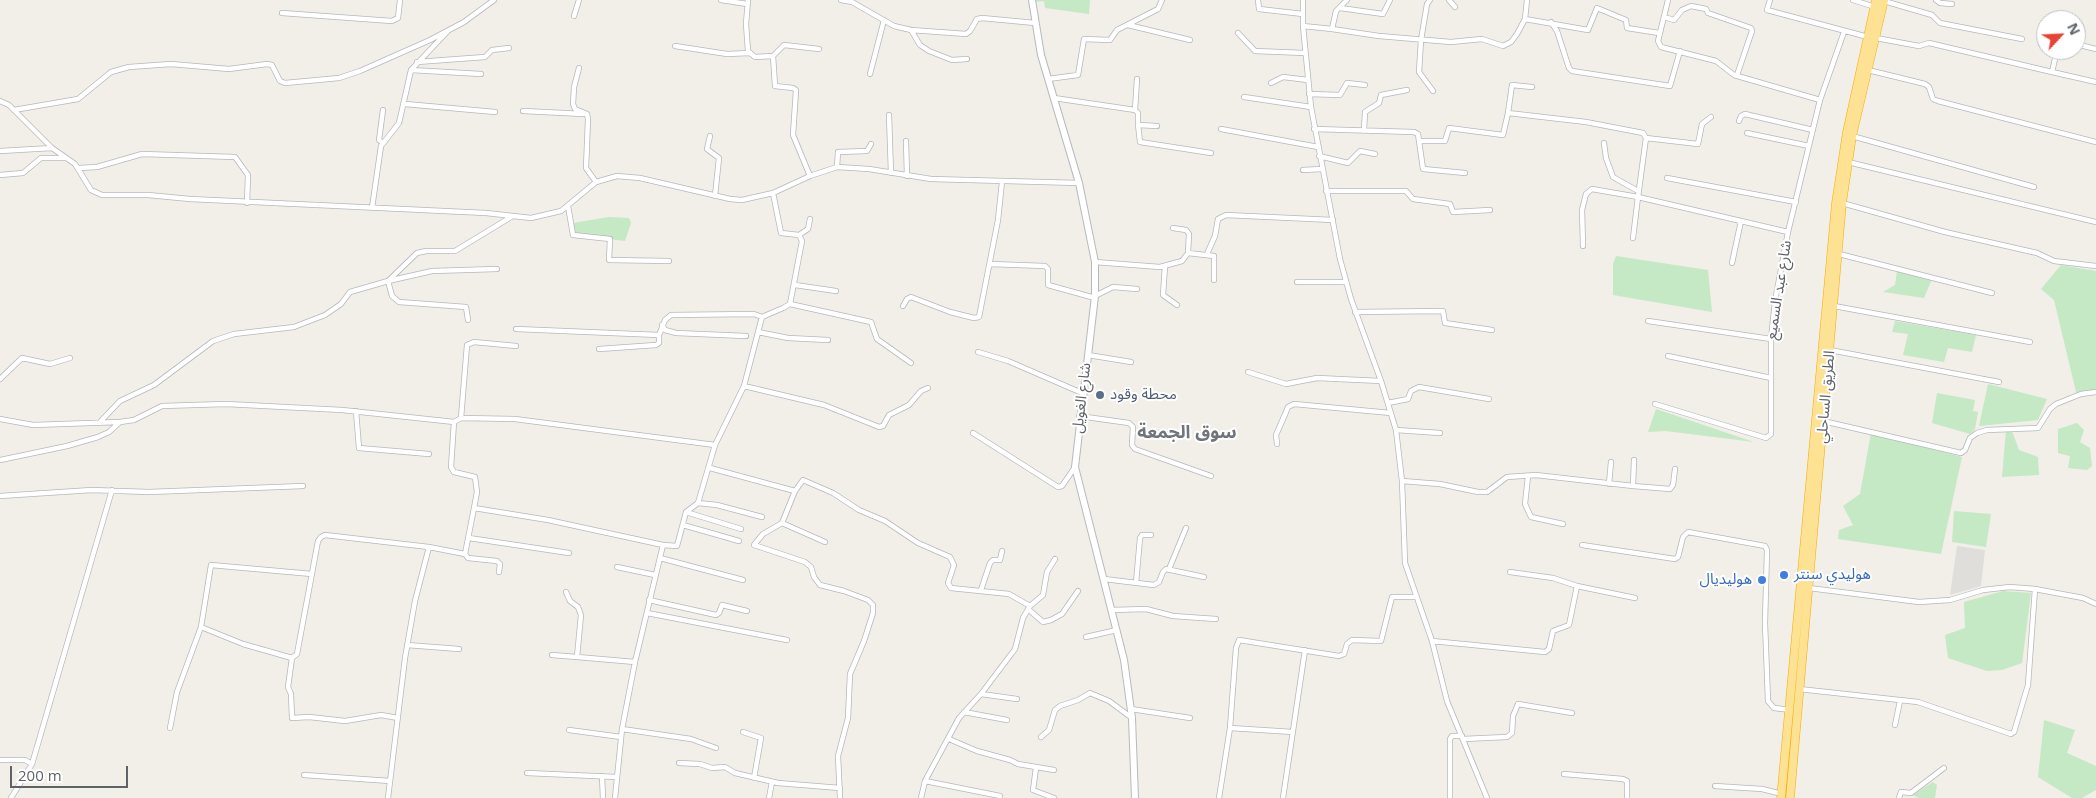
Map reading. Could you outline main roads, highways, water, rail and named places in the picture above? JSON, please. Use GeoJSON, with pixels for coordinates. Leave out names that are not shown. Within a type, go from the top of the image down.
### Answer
{"type":"FeatureCollection","features":[{"type":"Feature","properties":{"kind":"highway","name":"الطريق الساحلي"},"geometry":{"type":"LineString","coordinates":[[1781,796],[1791,710],[1836,203],[1846,132],[1880,2]]}},
{"type":"Feature","properties":{"kind":"highway","name":"الطريق الساحلي"},"geometry":{"type":"LineString","coordinates":[[1790,798],[1842,204],[1852,136],[1868,70],[1872,38]]}},
{"type":"Feature","properties":{"kind":"place","name":"محطة وقود"},"geometry":{"type":"Point","coordinates":[1100,395]}},
{"type":"Feature","properties":{"kind":"place","name":"هوليدي سنتر"},"geometry":{"type":"Point","coordinates":[1784,575]}},
{"type":"Feature","properties":{"kind":"place","name":"هوليديال"},"geometry":{"type":"Point","coordinates":[1762,580]}},
{"type":"Feature","properties":{"kind":"district","name":"سوق الجمعة"},"geometry":{"type":"Point","coordinates":[1187,433]}}]}
